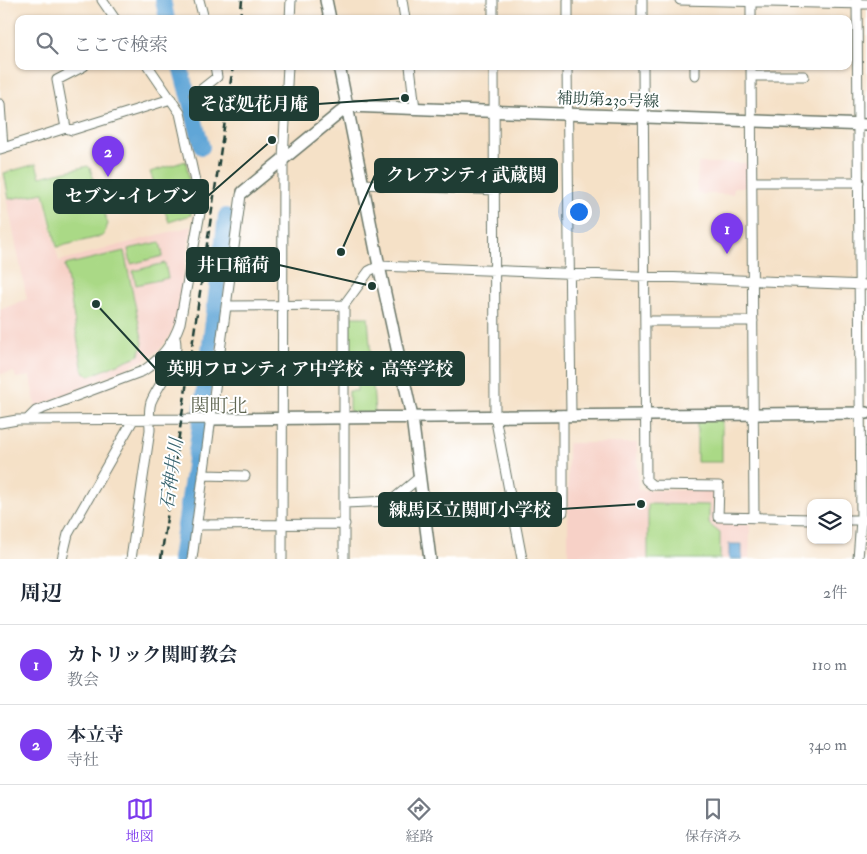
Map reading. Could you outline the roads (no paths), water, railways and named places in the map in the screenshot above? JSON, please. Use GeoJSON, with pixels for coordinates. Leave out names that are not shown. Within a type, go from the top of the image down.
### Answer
{"type":"FeatureCollection","features":[{"type":"Feature","properties":{"kind":"street"},"geometry":{"type":"LineString","coordinates":[[102,0],[112,15]]}},
{"type":"Feature","properties":{"kind":"street"},"geometry":{"type":"LineString","coordinates":[[199,0],[203,15]]}},
{"type":"Feature","properties":{"kind":"street"},"geometry":{"type":"LineString","coordinates":[[290,15],[291,0]]}},
{"type":"Feature","properties":{"kind":"street"},"geometry":{"type":"LineString","coordinates":[[326,0],[329,15]]}},
{"type":"Feature","properties":{"kind":"street"},"geometry":{"type":"LineString","coordinates":[[402,0],[404,15]]}},
{"type":"Feature","properties":{"kind":"street"},"geometry":{"type":"LineString","coordinates":[[493,0],[493,15]]}},
{"type":"Feature","properties":{"kind":"street"},"geometry":{"type":"LineString","coordinates":[[568,0],[568,15]]}},
{"type":"Feature","properties":{"kind":"street"},"geometry":{"type":"LineString","coordinates":[[642,0],[642,15]]}},
{"type":"Feature","properties":{"kind":"street"},"geometry":{"type":"LineString","coordinates":[[680,0],[857,2],[867,4]]}},
{"type":"Feature","properties":{"kind":"street"},"geometry":{"type":"LineString","coordinates":[[751,1],[751,15]]}},
{"type":"Feature","properties":{"kind":"street"},"geometry":{"type":"LineString","coordinates":[[857,2],[863,125],[859,182],[863,284],[864,413],[864,520],[858,559]]}},
{"type":"Feature","properties":{"kind":"street"},"geometry":{"type":"LineString","coordinates":[[66,128],[57,80],[76,70]]}},
{"type":"Feature","properties":{"kind":"street"},"geometry":{"type":"LineString","coordinates":[[27,420],[36,411],[143,371],[157,361],[175,338],[180,323],[200,214],[200,204],[180,113],[151,70]]}},
{"type":"Feature","properties":{"kind":"street"},"geometry":{"type":"LineString","coordinates":[[194,95],[218,77],[216,70]]}},
{"type":"Feature","properties":{"kind":"street"},"geometry":{"type":"LineString","coordinates":[[282,559],[283,159],[288,70]]}},
{"type":"Feature","properties":{"kind":"street"},"geometry":{"type":"LineString","coordinates":[[340,70],[379,266],[412,417],[430,559]]}},
{"type":"Feature","properties":{"kind":"street"},"geometry":{"type":"LineString","coordinates":[[410,70],[414,109]]}},
{"type":"Feature","properties":{"kind":"street"},"geometry":{"type":"LineString","coordinates":[[494,70],[495,416],[522,559]]}},
{"type":"Feature","properties":{"kind":"street"},"geometry":{"type":"LineString","coordinates":[[425,519],[514,515],[557,516],[563,512],[570,274],[567,70]]}},
{"type":"Feature","properties":{"kind":"street"},"geometry":{"type":"LineString","coordinates":[[643,70],[646,480],[652,485],[719,486],[718,517],[807,519]]}},
{"type":"Feature","properties":{"kind":"street"},"geometry":{"type":"LineString","coordinates":[[754,518],[751,71],[804,76]]}},
{"type":"Feature","properties":{"kind":"street"},"geometry":{"type":"LineString","coordinates":[[0,104],[2,148],[66,128],[72,130],[171,99]]}},
{"type":"Feature","properties":{"kind":"street"},"geometry":{"type":"LineString","coordinates":[[192,559],[208,419],[226,306],[240,195],[348,106]]}},
{"type":"Feature","properties":{"kind":"street","name":"補助第230号線"},"geometry":{"type":"LineString","coordinates":[[348,106],[863,125]]}},
{"type":"Feature","properties":{"kind":"street"},"geometry":{"type":"LineString","coordinates":[[752,182],[859,182]]}},
{"type":"Feature","properties":{"kind":"street"},"geometry":{"type":"LineString","coordinates":[[363,184],[494,190]]}},
{"type":"Feature","properties":{"kind":"street"},"geometry":{"type":"LineString","coordinates":[[344,559],[344,305],[369,271],[379,266],[863,284]]}},
{"type":"Feature","properties":{"kind":"street"},"geometry":{"type":"LineString","coordinates":[[226,306],[344,305]]}},
{"type":"Feature","properties":{"kind":"street"},"geometry":{"type":"LineString","coordinates":[[645,321],[753,321]]}},
{"type":"Feature","properties":{"kind":"street"},"geometry":{"type":"LineString","coordinates":[[131,559],[150,420],[149,408],[175,355],[177,345],[175,338]]}},
{"type":"Feature","properties":{"kind":"street"},"geometry":{"type":"LineString","coordinates":[[0,422],[27,420],[864,413]]}},
{"type":"Feature","properties":{"kind":"street"},"geometry":{"type":"LineString","coordinates":[[62,559],[68,534],[133,420]]}},
{"type":"Feature","properties":{"kind":"street"},"geometry":{"type":"LineString","coordinates":[[203,475],[245,476]]}},
{"type":"Feature","properties":{"kind":"street"},"geometry":{"type":"LineString","coordinates":[[345,503],[391,501],[420,477]]}},
{"type":"Feature","properties":{"kind":"street"},"geometry":{"type":"LineString","coordinates":[[197,525],[345,524]]}},
{"type":"Feature","properties":{"kind":"water"},"geometry":{"type":"Polygon","coordinates":[[[729,544],[742,544],[742,559],[729,559],[729,544]]]}},
{"type":"Feature","properties":{"kind":"waterway","name":"石神井川"},"geometry":{"type":"LineString","coordinates":[[163,0],[166,15]]}},
{"type":"Feature","properties":{"kind":"waterway","name":"石神井川"},"geometry":{"type":"LineString","coordinates":[[181,70],[202,147]]}},
{"type":"Feature","properties":{"kind":"waterway","name":"石神井川"},"geometry":{"type":"LineString","coordinates":[[180,559],[199,432],[226,216]]}},
{"type":"Feature","properties":{"kind":"railway"},"geometry":{"type":"LineString","coordinates":[[240,15],[242,0]]}},
{"type":"Feature","properties":{"kind":"railway"},"geometry":{"type":"LineString","coordinates":[[161,559],[232,70]]}},
{"type":"Feature","properties":{"kind":"place","name":"そば処花月庵"},"geometry":{"type":"Point","coordinates":[405,98]}},
{"type":"Feature","properties":{"kind":"place","name":"セブン-イレブン"},"geometry":{"type":"Point","coordinates":[272,140]}},
{"type":"Feature","properties":{"kind":"place","name":"本立寺"},"geometry":{"type":"Point","coordinates":[108,177]}},
{"type":"Feature","properties":{"kind":"place","name":"クレアシティ武蔵関"},"geometry":{"type":"Point","coordinates":[341,252]}},
{"type":"Feature","properties":{"kind":"place","name":"カトリック関町教会"},"geometry":{"type":"Point","coordinates":[727,254]}},
{"type":"Feature","properties":{"kind":"place","name":"井口稲荷"},"geometry":{"type":"Point","coordinates":[372,286]}},
{"type":"Feature","properties":{"kind":"place","name":"英明フロンティア中学校・高等学校"},"geometry":{"type":"Point","coordinates":[96,304]}},
{"type":"Feature","properties":{"kind":"place","name":"練馬区立関町小学校"},"geometry":{"type":"Point","coordinates":[641,504]}},
{"type":"Feature","properties":{"kind":"district","name":"関町北"},"geometry":{"type":"Point","coordinates":[219,406]}}]}
